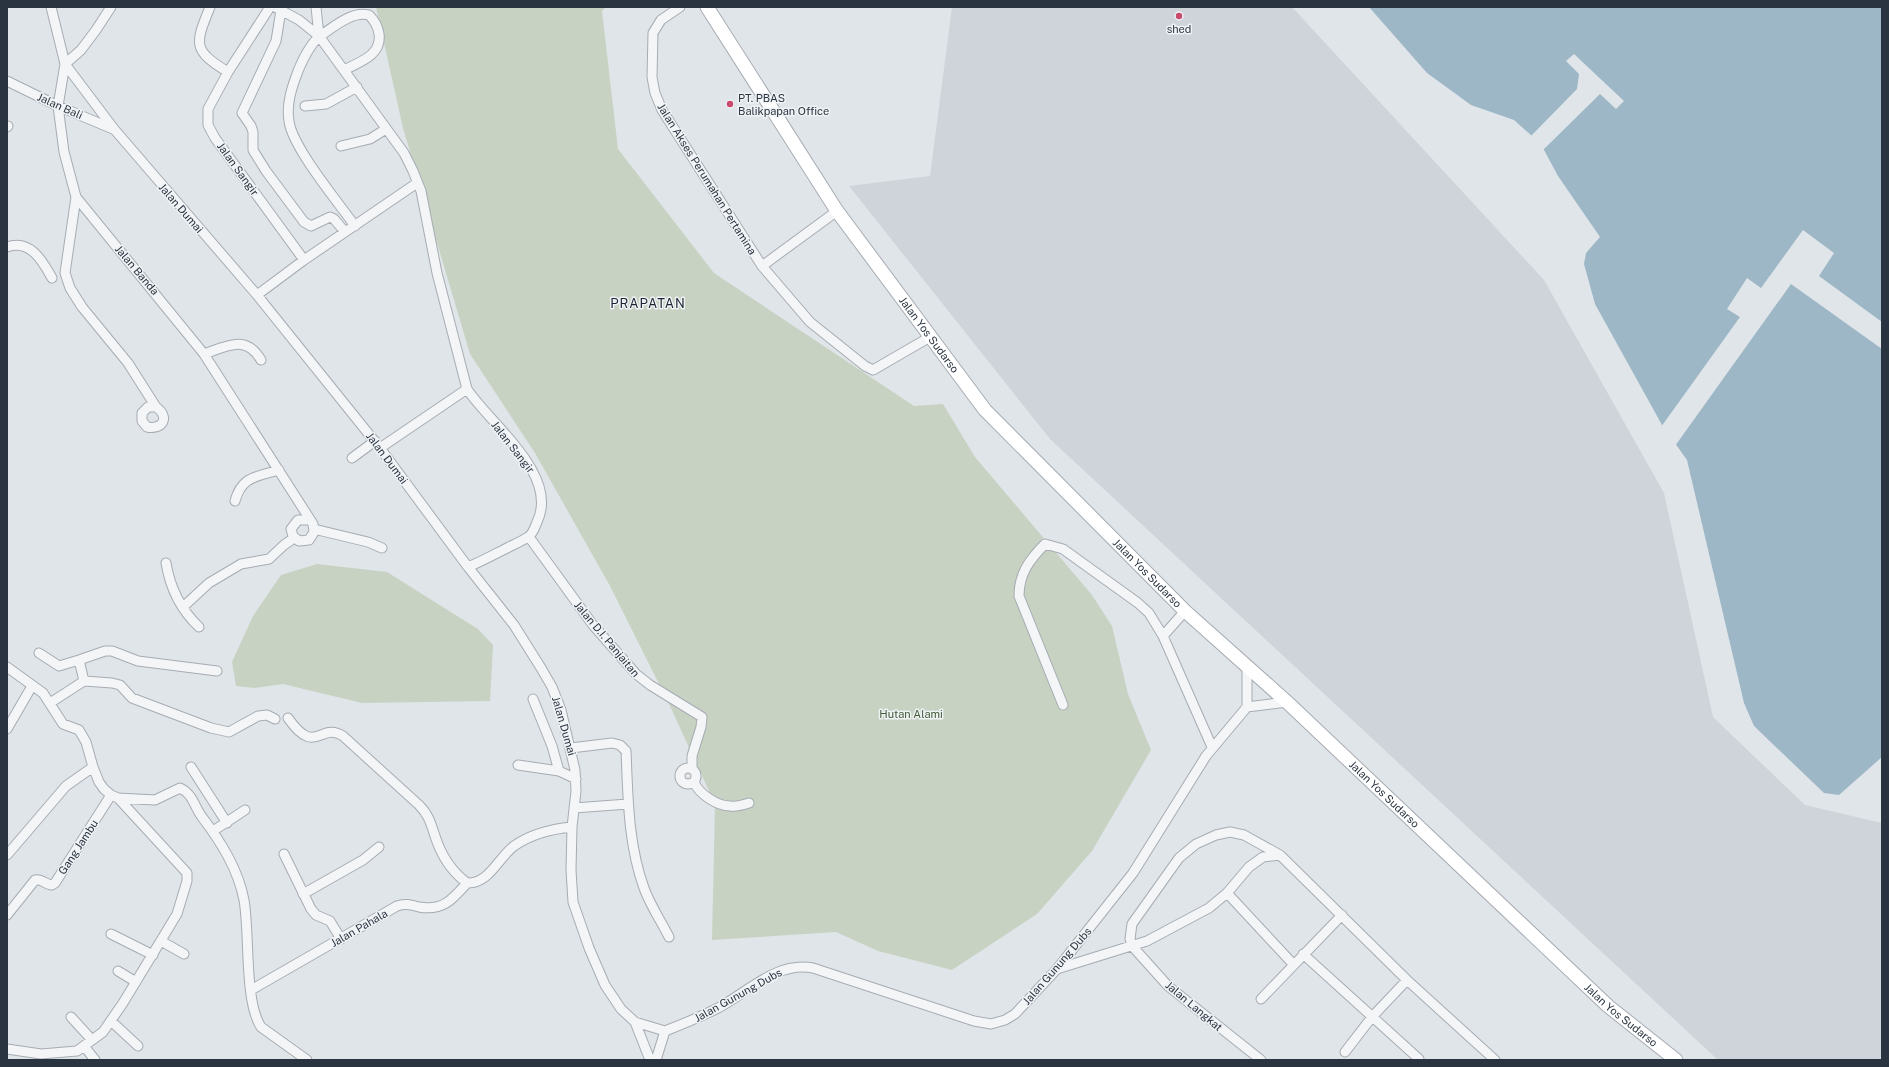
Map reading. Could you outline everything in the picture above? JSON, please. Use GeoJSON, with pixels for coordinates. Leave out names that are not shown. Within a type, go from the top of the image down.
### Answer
{"type":"FeatureCollection","features":[{"type":"Feature","properties":{"kind":"main road","name":"Jalan Yos Sudarso"},"geometry":{"type":"LineString","coordinates":[[708,7],[836,211],[985,410],[1185,611],[1248,665],[1608,1006],[1676,1060]]}},
{"type":"Feature","properties":{"kind":"street"},"geometry":{"type":"LineString","coordinates":[[52,7],[65,64]]}},
{"type":"Feature","properties":{"kind":"street"},"geometry":{"type":"LineString","coordinates":[[65,64],[85,45],[111,7]]}},
{"type":"Feature","properties":{"kind":"street"},"geometry":{"type":"LineString","coordinates":[[210,7],[199,34],[200,48],[204,56],[211,62],[228,72]]}},
{"type":"Feature","properties":{"kind":"street","name":"Jalan Sangir"},"geometry":{"type":"LineString","coordinates":[[270,7],[228,72],[208,109],[207,117],[210,131],[304,260]]}},
{"type":"Feature","properties":{"kind":"street"},"geometry":{"type":"LineString","coordinates":[[316,7],[319,36]]}},
{"type":"Feature","properties":{"kind":"street","name":"Jalan Akses Perumahan Pertamina"},"geometry":{"type":"LineString","coordinates":[[680,7],[661,20],[653,33],[652,77],[655,93],[662,110],[762,266],[810,322],[865,366],[873,370],[930,337]]}},
{"type":"Feature","properties":{"kind":"street"},"geometry":{"type":"LineString","coordinates":[[278,9],[276,42],[242,113],[251,126],[253,132],[253,150],[266,171],[304,222],[311,226],[330,217],[334,218],[345,232]]}},
{"type":"Feature","properties":{"kind":"street","name":"Jalan Sangir"},"geometry":{"type":"LineString","coordinates":[[278,9],[299,20],[319,36],[404,153],[421,191],[437,273],[467,389],[475,401],[522,455],[535,473],[542,504],[539,518],[529,537]]}},
{"type":"Feature","properties":{"kind":"street"},"geometry":{"type":"LineString","coordinates":[[344,70],[367,59],[378,47],[380,42],[378,29],[372,17],[366,14],[348,18],[319,36],[303,59],[291,90],[289,122],[299,147],[355,226]]}},
{"type":"Feature","properties":{"kind":"street","name":"Jalan Banda"},"geometry":{"type":"LineString","coordinates":[[65,64],[58,106],[64,152],[76,197],[204,354],[309,520]]}},
{"type":"Feature","properties":{"kind":"street","name":"Jalan Dumai"},"geometry":{"type":"LineString","coordinates":[[65,64],[114,129],[257,295],[377,444],[468,567],[514,625],[541,668],[552,687],[561,710],[571,748],[576,779],[572,827],[571,870],[573,902],[589,948],[605,985],[621,1009],[635,1022]]}},
{"type":"Feature","properties":{"kind":"street","name":"Jalan Bali"},"geometry":{"type":"LineString","coordinates":[[7,81],[58,106],[114,129]]}},
{"type":"Feature","properties":{"kind":"street"},"geometry":{"type":"LineString","coordinates":[[305,106],[326,104],[357,87]]}},
{"type":"Feature","properties":{"kind":"street"},"geometry":{"type":"LineString","coordinates":[[341,146],[370,139],[386,129]]}},
{"type":"Feature","properties":{"kind":"street"},"geometry":{"type":"LineString","coordinates":[[257,295],[304,260],[418,183]]}},
{"type":"Feature","properties":{"kind":"street"},"geometry":{"type":"LineString","coordinates":[[76,197],[65,273],[70,288],[82,307],[128,363],[156,407]]}},
{"type":"Feature","properties":{"kind":"street","name":"Jalan Akses Perumahan Pertamina"},"geometry":{"type":"LineString","coordinates":[[762,266],[836,211]]}},
{"type":"Feature","properties":{"kind":"street"},"geometry":{"type":"LineString","coordinates":[[7,247],[15,244],[28,247],[40,258],[52,278]]}},
{"type":"Feature","properties":{"kind":"street"},"geometry":{"type":"LineString","coordinates":[[204,354],[236,344],[243,344],[257,353],[261,360]]}},
{"type":"Feature","properties":{"kind":"street"},"geometry":{"type":"LineString","coordinates":[[352,458],[467,389]]}},
{"type":"Feature","properties":{"kind":"street"},"geometry":{"type":"LineString","coordinates":[[235,501],[239,490],[250,478],[278,470]]}},
{"type":"Feature","properties":{"kind":"street"},"geometry":{"type":"LineString","coordinates":[[301,518],[309,520],[314,529],[313,535],[309,540],[302,542],[294,538],[291,529],[295,522],[301,518]]}},
{"type":"Feature","properties":{"kind":"street"},"geometry":{"type":"LineString","coordinates":[[314,529],[368,542],[382,548]]}},
{"type":"Feature","properties":{"kind":"street"},"geometry":{"type":"LineString","coordinates":[[468,567],[529,537]]}},
{"type":"Feature","properties":{"kind":"street","name":"Jalan D.I. Panjaitan"},"geometry":{"type":"LineString","coordinates":[[529,537],[593,625],[636,674],[650,685],[702,717],[701,727],[692,756],[692,768]]}},
{"type":"Feature","properties":{"kind":"street"},"geometry":{"type":"LineString","coordinates":[[183,607],[209,584],[241,564],[269,559],[294,538]]}},
{"type":"Feature","properties":{"kind":"street"},"geometry":{"type":"LineString","coordinates":[[1063,705],[1019,596],[1019,583],[1024,571],[1036,553],[1045,544],[1063,549],[1138,603],[1149,613],[1164,636],[1212,747]]}},
{"type":"Feature","properties":{"kind":"street"},"geometry":{"type":"LineString","coordinates":[[166,563],[170,583],[183,607],[199,627]]}},
{"type":"Feature","properties":{"kind":"street"},"geometry":{"type":"LineString","coordinates":[[1164,636],[1185,611]]}},
{"type":"Feature","properties":{"kind":"street"},"geometry":{"type":"LineString","coordinates":[[39,653],[59,666],[105,651],[112,651],[138,661],[217,671]]}},
{"type":"Feature","properties":{"kind":"street"},"geometry":{"type":"LineString","coordinates":[[79,660],[84,681]]}},
{"type":"Feature","properties":{"kind":"street"},"geometry":{"type":"LineString","coordinates":[[1248,665],[1247,707],[1287,702]]}},
{"type":"Feature","properties":{"kind":"street"},"geometry":{"type":"LineString","coordinates":[[7,668],[43,693],[63,724],[79,730],[83,735],[93,767],[104,789],[115,796],[187,873],[187,881],[179,909],[153,955],[103,1032],[79,1052]]}},
{"type":"Feature","properties":{"kind":"street"},"geometry":{"type":"LineString","coordinates":[[50,703],[84,681],[120,685],[132,698],[211,728],[229,732],[258,716],[267,715],[275,719]]}},
{"type":"Feature","properties":{"kind":"street"},"geometry":{"type":"LineString","coordinates":[[7,729],[10,718],[32,686]]}},
{"type":"Feature","properties":{"kind":"street"},"geometry":{"type":"LineString","coordinates":[[533,699],[552,746],[559,771]]}},
{"type":"Feature","properties":{"kind":"street","name":"Jalan Gunung Dubs"},"geometry":{"type":"LineString","coordinates":[[665,1031],[694,1020],[719,1007],[777,972],[802,966],[814,968],[974,1021],[991,1024],[1005,1020],[1015,1014],[1058,969],[1133,873],[1212,747],[1247,707]]}},
{"type":"Feature","properties":{"kind":"street"},"geometry":{"type":"LineString","coordinates":[[288,718],[295,729],[306,737],[313,738],[332,731],[343,736],[419,806],[430,819],[435,837],[447,863],[466,883],[475,883],[479,881],[490,871],[502,856],[523,840],[552,829],[572,827]]}},
{"type":"Feature","properties":{"kind":"street"},"geometry":{"type":"LineString","coordinates":[[571,748],[612,743],[620,745],[626,751],[628,804],[633,848],[644,889],[669,937]]}},
{"type":"Feature","properties":{"kind":"street"},"geometry":{"type":"LineString","coordinates":[[518,765],[559,771],[576,779]]}},
{"type":"Feature","properties":{"kind":"street"},"geometry":{"type":"LineString","coordinates":[[7,855],[66,786],[93,767]]}},
{"type":"Feature","properties":{"kind":"street"},"geometry":{"type":"LineString","coordinates":[[191,767],[227,823]]}},
{"type":"Feature","properties":{"kind":"street"},"geometry":{"type":"LineString","coordinates":[[692,768],[697,776],[694,782],[688,784],[680,778],[683,769],[692,768]]}},
{"type":"Feature","properties":{"kind":"street"},"geometry":{"type":"LineString","coordinates":[[694,782],[701,792],[724,805],[734,806],[749,803]]}},
{"type":"Feature","properties":{"kind":"street"},"geometry":{"type":"LineString","coordinates":[[115,796],[155,800],[180,788],[187,792],[198,812],[212,831],[232,864],[241,888],[244,902],[251,990],[256,1016],[261,1027],[307,1060]]}},
{"type":"Feature","properties":{"kind":"street","name":"Gang Jambu"},"geometry":{"type":"LineString","coordinates":[[7,915],[35,880],[40,879],[48,885],[55,883],[115,796]]}},
{"type":"Feature","properties":{"kind":"street"},"geometry":{"type":"LineString","coordinates":[[574,808],[628,804]]}},
{"type":"Feature","properties":{"kind":"street"},"geometry":{"type":"LineString","coordinates":[[212,831],[227,823],[245,810]]}},
{"type":"Feature","properties":{"kind":"street"},"geometry":{"type":"LineString","coordinates":[[1133,947],[1130,939],[1132,924],[1179,858],[1196,844],[1216,835],[1230,832],[1244,835],[1280,855],[1407,980],[1495,1060]]}},
{"type":"Feature","properties":{"kind":"street"},"geometry":{"type":"LineString","coordinates":[[303,894],[363,860],[379,847]]}},
{"type":"Feature","properties":{"kind":"street"},"geometry":{"type":"LineString","coordinates":[[284,854],[313,912],[330,922],[341,939]]}},
{"type":"Feature","properties":{"kind":"street"},"geometry":{"type":"LineString","coordinates":[[1058,969],[1133,947],[1148,941],[1209,908],[1226,893],[1249,867],[1263,857],[1280,855]]}},
{"type":"Feature","properties":{"kind":"street","name":"Jalan Pahala"},"geometry":{"type":"LineString","coordinates":[[251,990],[402,904],[423,907],[441,906],[466,883]]}},
{"type":"Feature","properties":{"kind":"street"},"geometry":{"type":"LineString","coordinates":[[1226,893],[1293,964]]}},
{"type":"Feature","properties":{"kind":"street"},"geometry":{"type":"LineString","coordinates":[[1260,999],[1342,915]]}},
{"type":"Feature","properties":{"kind":"street"},"geometry":{"type":"LineString","coordinates":[[111,934],[153,955]]}},
{"type":"Feature","properties":{"kind":"street"},"geometry":{"type":"LineString","coordinates":[[161,941],[184,954]]}},
{"type":"Feature","properties":{"kind":"street","name":"Jalan Langkat"},"geometry":{"type":"LineString","coordinates":[[1133,947],[1168,986],[1261,1060]]}},
{"type":"Feature","properties":{"kind":"street"},"geometry":{"type":"LineString","coordinates":[[1303,954],[1420,1059]]}},
{"type":"Feature","properties":{"kind":"street"},"geometry":{"type":"LineString","coordinates":[[118,971],[136,982]]}},
{"type":"Feature","properties":{"kind":"street"},"geometry":{"type":"LineString","coordinates":[[1345,1052],[1372,1017],[1407,980]]}},
{"type":"Feature","properties":{"kind":"street"},"geometry":{"type":"LineString","coordinates":[[71,1017],[92,1040]]}},
{"type":"Feature","properties":{"kind":"street"},"geometry":{"type":"LineString","coordinates":[[111,1021],[138,1046]]}},
{"type":"Feature","properties":{"kind":"street"},"geometry":{"type":"LineString","coordinates":[[635,1022],[665,1031],[656,1060]]}},
{"type":"Feature","properties":{"kind":"street"},"geometry":{"type":"LineString","coordinates":[[635,1022],[650,1060]]}},
{"type":"Feature","properties":{"kind":"street"},"geometry":{"type":"LineString","coordinates":[[7,1049],[41,1054],[79,1052],[95,1060]]}},
{"type":"Feature","properties":{"kind":"shaded area"},"geometry":{"type":"Polygon","coordinates":[[[952,7],[1292,7],[1544,280],[1664,493],[1713,717],[1805,805],[1882,823],[1882,1060],[1718,1060],[1050,439],[849,186],[930,176],[952,7]]]}},
{"type":"Feature","properties":{"kind":"green space","name":"Hutan Alami"},"geometry":{"type":"Polygon","coordinates":[[[376,7],[606,7],[602,11],[618,149],[714,273],[914,406],[943,404],[975,457],[1092,595],[1112,626],[1128,694],[1151,750],[1092,851],[1037,914],[952,970],[878,951],[836,932],[712,940],[715,804],[669,704],[610,586],[535,453],[470,354],[403,128],[376,7]]]}},
{"type":"Feature","properties":{"kind":"green space"},"geometry":{"type":"Polygon","coordinates":[[[317,564],[387,572],[478,629],[493,645],[490,701],[362,703],[283,684],[255,688],[236,686],[232,662],[253,616],[281,575],[317,564]]]}},
{"type":"Feature","properties":{"kind":"water"},"geometry":{"type":"Polygon","coordinates":[[[1369,7],[1882,7],[1882,757],[1839,795],[1824,793],[1754,726],[1744,703],[1687,460],[1662,425],[1595,304],[1584,264],[1586,253],[1600,237],[1558,176],[1544,150],[1532,136],[1514,120],[1471,105],[1427,73],[1369,7]]]}},
{"type":"Feature","properties":{"kind":"pier"},"geometry":{"type":"Polygon","coordinates":[[[1574,54],[1624,101],[1616,109],[1600,94],[1542,151],[1530,137],[1577,89],[1579,74],[1566,61],[1574,54]]]}},
{"type":"Feature","properties":{"kind":"pier"},"geometry":{"type":"Polygon","coordinates":[[[1803,230],[1834,253],[1819,276],[1882,322],[1882,349],[1791,284],[1675,446],[1661,427],[1740,317],[1727,309],[1747,278],[1761,288],[1803,230]]]}},
{"type":"Feature","properties":{"kind":"place","name":"shed"},"geometry":{"type":"Point","coordinates":[1179,16]}},
{"type":"Feature","properties":{"kind":"place","name":"PT. PBAS Balikpapan Office"},"geometry":{"type":"Point","coordinates":[730,104]}},
{"type":"Feature","properties":{"kind":"district","name":"PRAPATAN"},"geometry":{"type":"Point","coordinates":[648,303]}}]}
